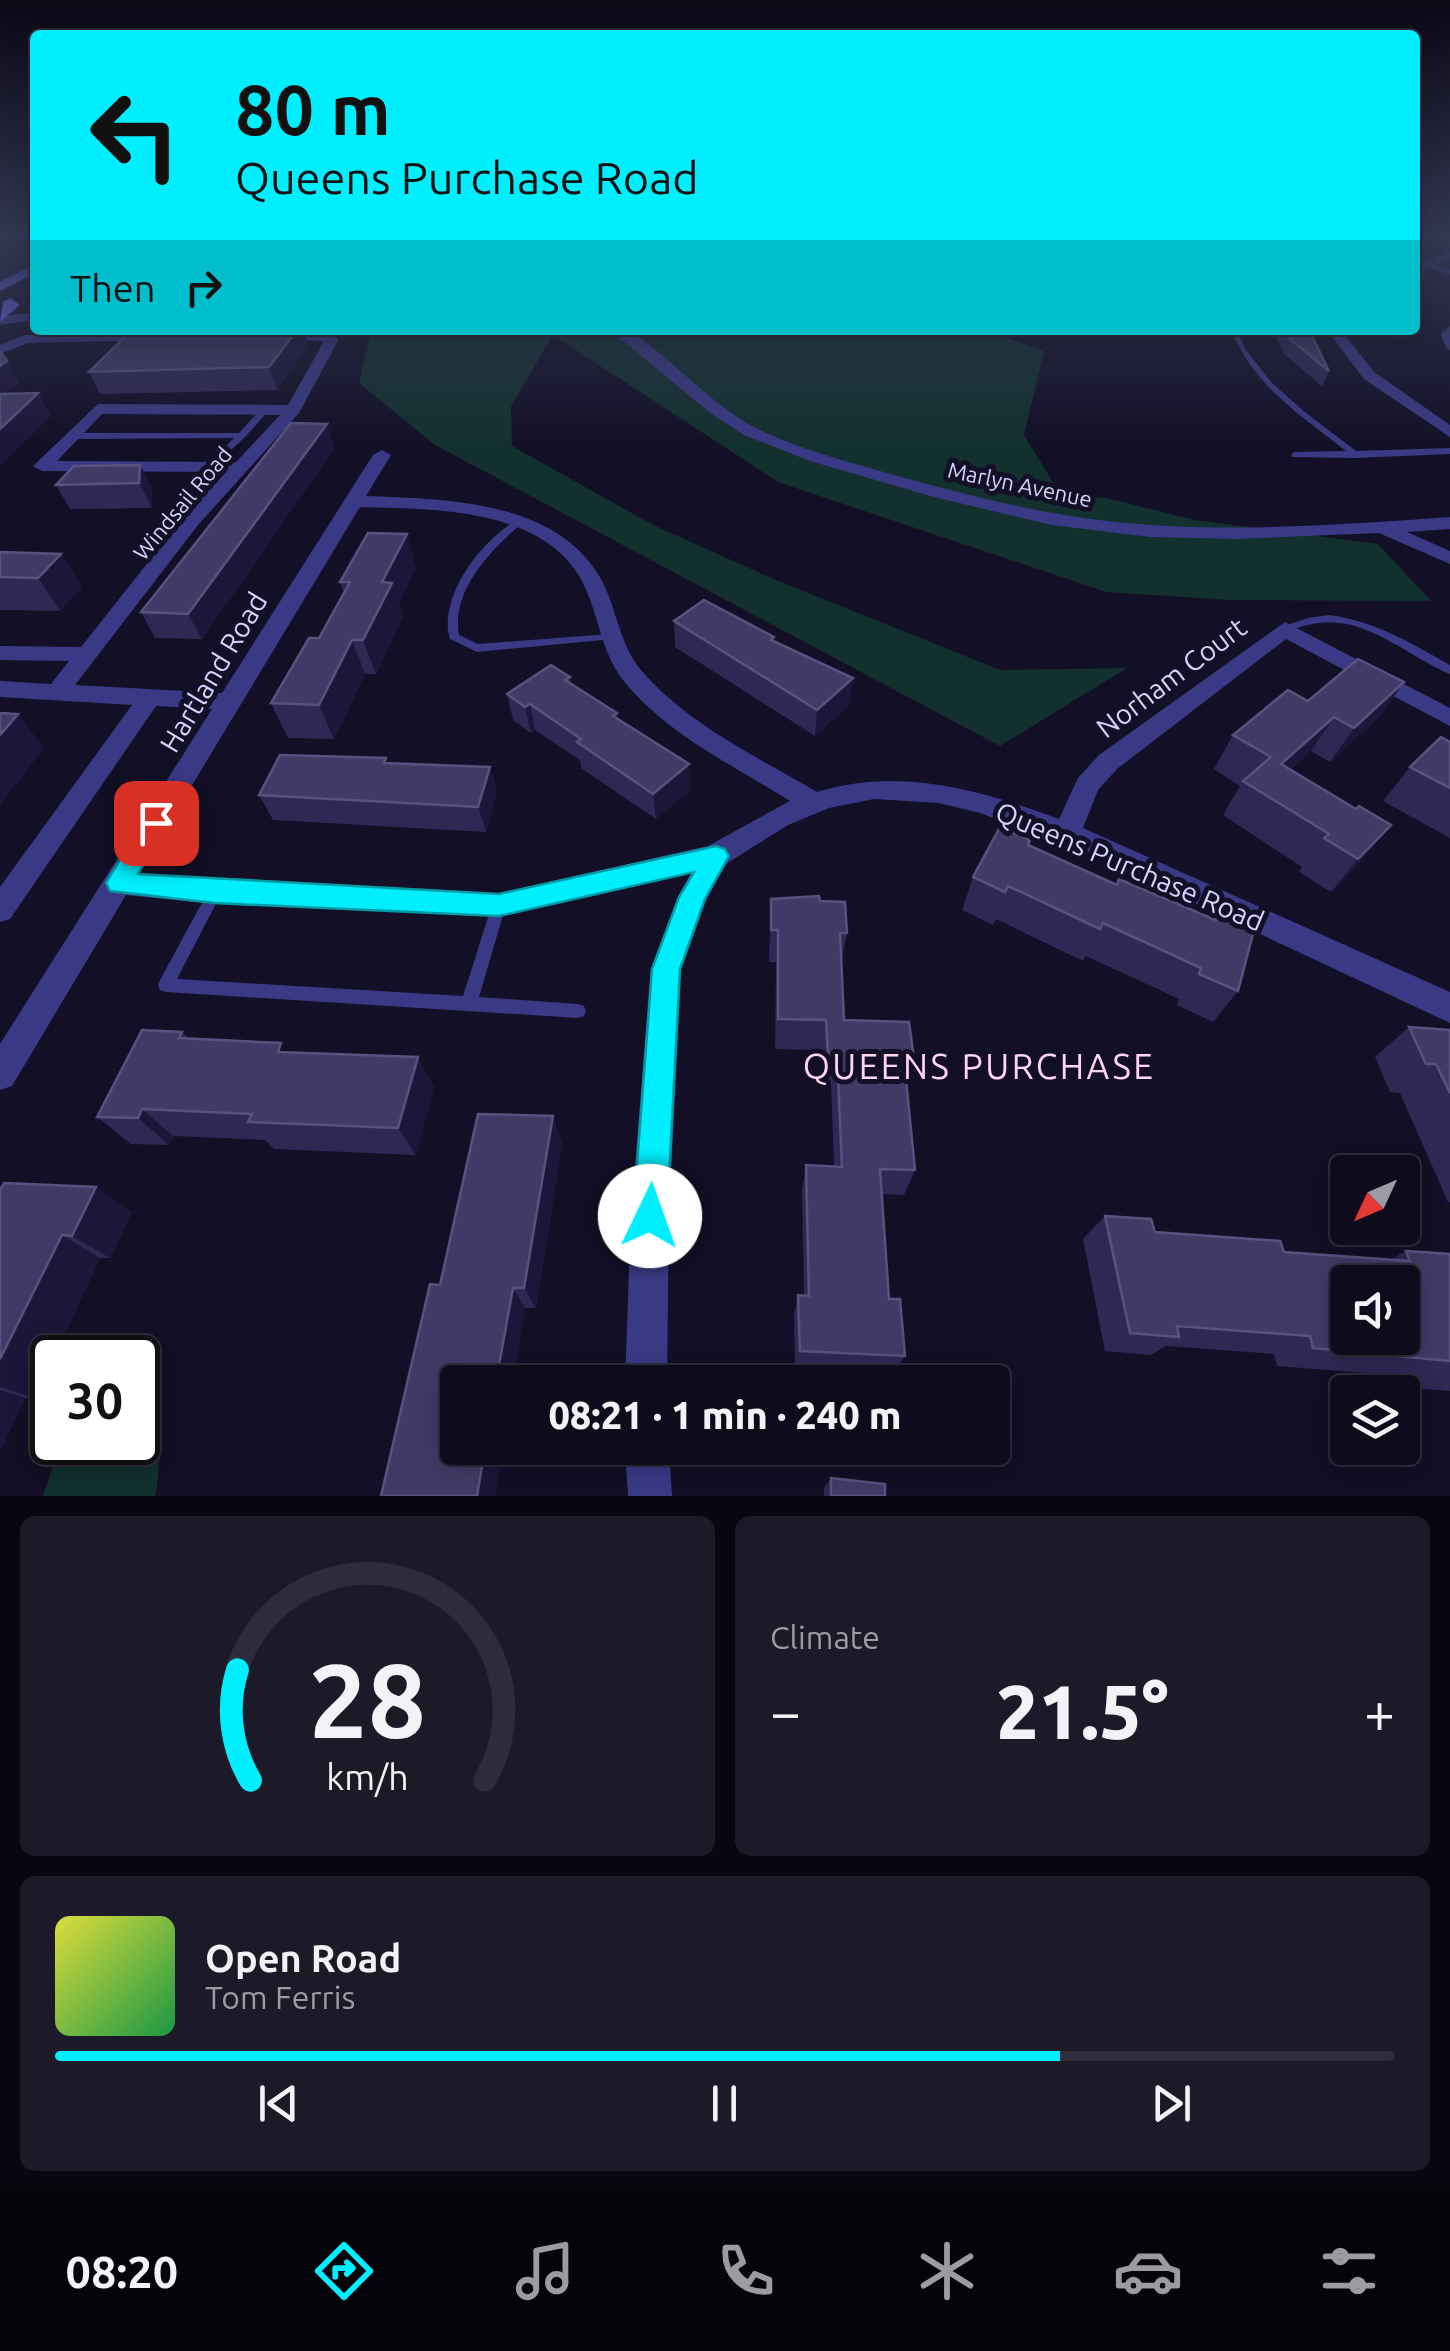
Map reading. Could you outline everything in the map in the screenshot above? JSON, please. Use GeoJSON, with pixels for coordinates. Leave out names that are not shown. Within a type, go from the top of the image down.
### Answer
{"type":"FeatureCollection","features":[{"type":"Feature","properties":{"kind":"street"},"geometry":{"type":"LineString","coordinates":[[0,319],[30,314]]}},
{"type":"Feature","properties":{"kind":"street","name":"Windsail Road"},"geometry":{"type":"LineString","coordinates":[[58,691],[191,521],[292,410],[332,339],[315,335],[257,336]]}},
{"type":"Feature","properties":{"kind":"street","name":"Marlyn Avenue"},"geometry":{"type":"LineString","coordinates":[[625,335],[747,430],[813,455],[972,502],[1045,518],[1127,529],[1257,531],[1380,527],[1450,558]]}},
{"type":"Feature","properties":{"kind":"street"},"geometry":{"type":"LineString","coordinates":[[1337,335],[1349,357],[1450,432]]}},
{"type":"Feature","properties":{"kind":"street"},"geometry":{"type":"LineString","coordinates":[[0,350],[25,340],[180,337]]}},
{"type":"Feature","properties":{"kind":"street"},"geometry":{"type":"LineString","coordinates":[[240,467],[42,466],[98,409],[292,410]]}},
{"type":"Feature","properties":{"kind":"street","name":"Hartland Road"},"geometry":{"type":"LineString","coordinates":[[0,1074],[382,455]]}},
{"type":"Feature","properties":{"kind":"street"},"geometry":{"type":"LineString","coordinates":[[353,501],[425,504],[495,514],[558,541],[576,558],[600,599],[609,636],[630,672],[655,698],[813,802]]}},
{"type":"Feature","properties":{"kind":"street"},"geometry":{"type":"LineString","coordinates":[[1380,527],[1450,523]]}},
{"type":"Feature","properties":{"kind":"street","name":"Norham Court"},"geometry":{"type":"LineString","coordinates":[[1066,835],[1087,785],[1108,762],[1284,629],[1450,718]]}},
{"type":"Feature","properties":{"kind":"street"},"geometry":{"type":"LineString","coordinates":[[0,652],[90,654]]}},
{"type":"Feature","properties":{"kind":"street"},"geometry":{"type":"LineString","coordinates":[[0,689],[229,702]]}},
{"type":"Feature","properties":{"kind":"street"},"geometry":{"type":"LineString","coordinates":[[0,910],[151,696]]}},
{"type":"Feature","properties":{"kind":"street","name":"Queens Purchase Road"},"geometry":{"type":"LineString","coordinates":[[120,883],[215,892],[499,905],[716,856],[743,836],[813,802],[842,793],[898,788],[982,804],[1066,835],[1450,1008]]}},
{"type":"Feature","properties":{"kind":"street"},"geometry":{"type":"LineString","coordinates":[[646,1365],[650,1216],[666,969],[692,897],[716,856]]}},
{"type":"Feature","properties":{"kind":"street"},"geometry":{"type":"LineString","coordinates":[[648,1465],[650,1496]]}},
{"type":"Feature","properties":{"kind":"lane"},"geometry":{"type":"LineString","coordinates":[[1450,328],[1445,334],[1450,348]]}},
{"type":"Feature","properties":{"kind":"lane"},"geometry":{"type":"LineString","coordinates":[[1236,335],[1242,350],[1277,392],[1356,455]]}},
{"type":"Feature","properties":{"kind":"lane"},"geometry":{"type":"LineString","coordinates":[[210,467],[266,410]]}},
{"type":"Feature","properties":{"kind":"lane"},"geometry":{"type":"LineString","coordinates":[[71,436],[242,436]]}},
{"type":"Feature","properties":{"kind":"lane"},"geometry":{"type":"LineString","coordinates":[[1295,455],[1450,451]]}},
{"type":"Feature","properties":{"kind":"lane"},"geometry":{"type":"LineString","coordinates":[[517,523],[496,539],[473,568],[453,614],[454,638],[466,646],[489,648],[609,636]]}},
{"type":"Feature","properties":{"kind":"lane"},"geometry":{"type":"LineString","coordinates":[[1284,629],[1324,615],[1346,619],[1450,670]]}},
{"type":"Feature","properties":{"kind":"lane"},"geometry":{"type":"LineString","coordinates":[[215,892],[166,985],[578,1011]]}},
{"type":"Feature","properties":{"kind":"lane"},"geometry":{"type":"LineString","coordinates":[[469,1004],[499,905]]}},
{"type":"Feature","properties":{"kind":"green space"},"geometry":{"type":"Polygon","coordinates":[[[370,335],[553,335],[511,406],[512,446],[653,525],[776,580],[1000,670],[1127,668],[1000,746],[435,445],[359,383],[370,335]]]}},
{"type":"Feature","properties":{"kind":"green space"},"geometry":{"type":"Polygon","coordinates":[[[553,335],[999,335],[1044,351],[1024,435],[1061,495],[1106,498],[1195,520],[1378,544],[1431,601],[1231,600],[1106,592],[778,482],[553,335]]]}},
{"type":"Feature","properties":{"kind":"green space"},"geometry":{"type":"Polygon","coordinates":[[[158,1465],[155,1496],[43,1496],[53,1467],[158,1465]]]}},
{"type":"Feature","properties":{"kind":"building"},"geometry":{"type":"Polygon","coordinates":[[[127,335],[293,335],[269,367],[89,372],[127,335]]]}},
{"type":"Feature","properties":{"kind":"building"},"geometry":{"type":"Polygon","coordinates":[[[1288,335],[1311,335],[1329,371],[1288,335]]]}},
{"type":"Feature","properties":{"kind":"building"},"geometry":{"type":"Polygon","coordinates":[[[38,393],[0,429],[0,394],[38,393]]]}},
{"type":"Feature","properties":{"kind":"building"},"geometry":{"type":"Polygon","coordinates":[[[291,423],[327,424],[188,614],[141,612],[291,423]]]}},
{"type":"Feature","properties":{"kind":"building"},"geometry":{"type":"Polygon","coordinates":[[[140,465],[139,483],[56,485],[74,466],[140,465]]]}},
{"type":"Feature","properties":{"kind":"building"},"geometry":{"type":"Polygon","coordinates":[[[368,533],[407,534],[382,582],[392,583],[363,640],[352,640],[319,705],[271,703],[309,638],[319,638],[350,582],[340,582],[368,533]]]}},
{"type":"Feature","properties":{"kind":"building"},"geometry":{"type":"Polygon","coordinates":[[[0,552],[61,554],[38,578],[0,577],[0,552]]]}},
{"type":"Feature","properties":{"kind":"building"},"geometry":{"type":"Polygon","coordinates":[[[704,600],[774,637],[771,640],[853,678],[817,710],[674,621],[704,600]]]}},
{"type":"Feature","properties":{"kind":"building"},"geometry":{"type":"Polygon","coordinates":[[[1358,659],[1404,682],[1354,728],[1334,717],[1281,764],[1391,825],[1358,859],[1324,838],[1329,834],[1243,781],[1271,757],[1233,735],[1288,690],[1308,701],[1358,659]]]}},
{"type":"Feature","properties":{"kind":"building"},"geometry":{"type":"Polygon","coordinates":[[[551,665],[570,677],[565,680],[617,713],[613,716],[689,764],[653,794],[530,704],[525,707],[507,694],[551,665]]]}},
{"type":"Feature","properties":{"kind":"building"},"geometry":{"type":"Polygon","coordinates":[[[0,713],[18,714],[0,735],[0,713]]]}},
{"type":"Feature","properties":{"kind":"building"},"geometry":{"type":"Polygon","coordinates":[[[1441,737],[1450,742],[1450,788],[1410,767],[1441,737]]]}},
{"type":"Feature","properties":{"kind":"building"},"geometry":{"type":"Polygon","coordinates":[[[280,755],[386,758],[384,763],[490,767],[478,807],[259,795],[280,755]]]}},
{"type":"Feature","properties":{"kind":"building"},"geometry":{"type":"Polygon","coordinates":[[[1000,827],[1030,840],[1028,845],[1117,885],[1119,879],[1216,920],[1218,915],[1254,930],[1238,991],[1199,974],[1201,968],[1103,923],[1100,929],[1008,886],[1005,892],[973,877],[1000,827]]]}},
{"type":"Feature","properties":{"kind":"building"},"geometry":{"type":"Polygon","coordinates":[[[819,896],[820,901],[845,902],[847,933],[840,933],[844,1020],[909,1022],[914,1059],[904,1059],[915,1170],[880,1169],[889,1299],[900,1299],[905,1356],[800,1351],[798,1295],[809,1296],[806,1165],[842,1167],[837,1056],[828,1056],[826,1020],[778,1019],[778,930],[771,930],[771,899],[819,896]]]}},
{"type":"Feature","properties":{"kind":"building"},"geometry":{"type":"Polygon","coordinates":[[[1409,1027],[1450,1030],[1450,1093],[1436,1064],[1426,1064],[1409,1027]]]}},
{"type":"Feature","properties":{"kind":"building"},"geometry":{"type":"Polygon","coordinates":[[[142,1030],[182,1032],[179,1038],[281,1043],[278,1052],[418,1057],[398,1128],[248,1122],[252,1114],[142,1109],[138,1118],[97,1117],[142,1030]]]}},
{"type":"Feature","properties":{"kind":"building"},"geometry":{"type":"Polygon","coordinates":[[[478,1114],[553,1116],[524,1288],[513,1288],[499,1365],[440,1365],[440,1465],[482,1465],[477,1496],[381,1496],[430,1284],[440,1285],[478,1114]]]}},
{"type":"Feature","properties":{"kind":"building"},"geometry":{"type":"Polygon","coordinates":[[[4,1183],[96,1187],[72,1236],[62,1235],[0,1359],[0,1190],[4,1183]]]}},
{"type":"Feature","properties":{"kind":"building"},"geometry":{"type":"Polygon","coordinates":[[[1105,1216],[1151,1219],[1155,1232],[1280,1241],[1284,1252],[1410,1261],[1406,1251],[1450,1254],[1450,1361],[1387,1355],[1420,1355],[1420,1265],[1330,1265],[1330,1350],[1313,1348],[1310,1336],[1177,1326],[1179,1337],[1130,1333],[1105,1216]]]}},
{"type":"Feature","properties":{"kind":"building"},"geometry":{"type":"Polygon","coordinates":[[[831,1478],[885,1484],[885,1496],[831,1496],[831,1478]]]}},
{"type":"Feature","properties":{"kind":"district","name":"QUEENS PURCHASE"},"geometry":{"type":"Point","coordinates":[979,1066]}},
{"type":"Feature","properties":{"kind":"route"},"geometry":{"type":"LineString","coordinates":[[156,823],[120,883],[215,892],[499,905],[716,856],[692,897],[666,969],[650,1216]]}}]}
